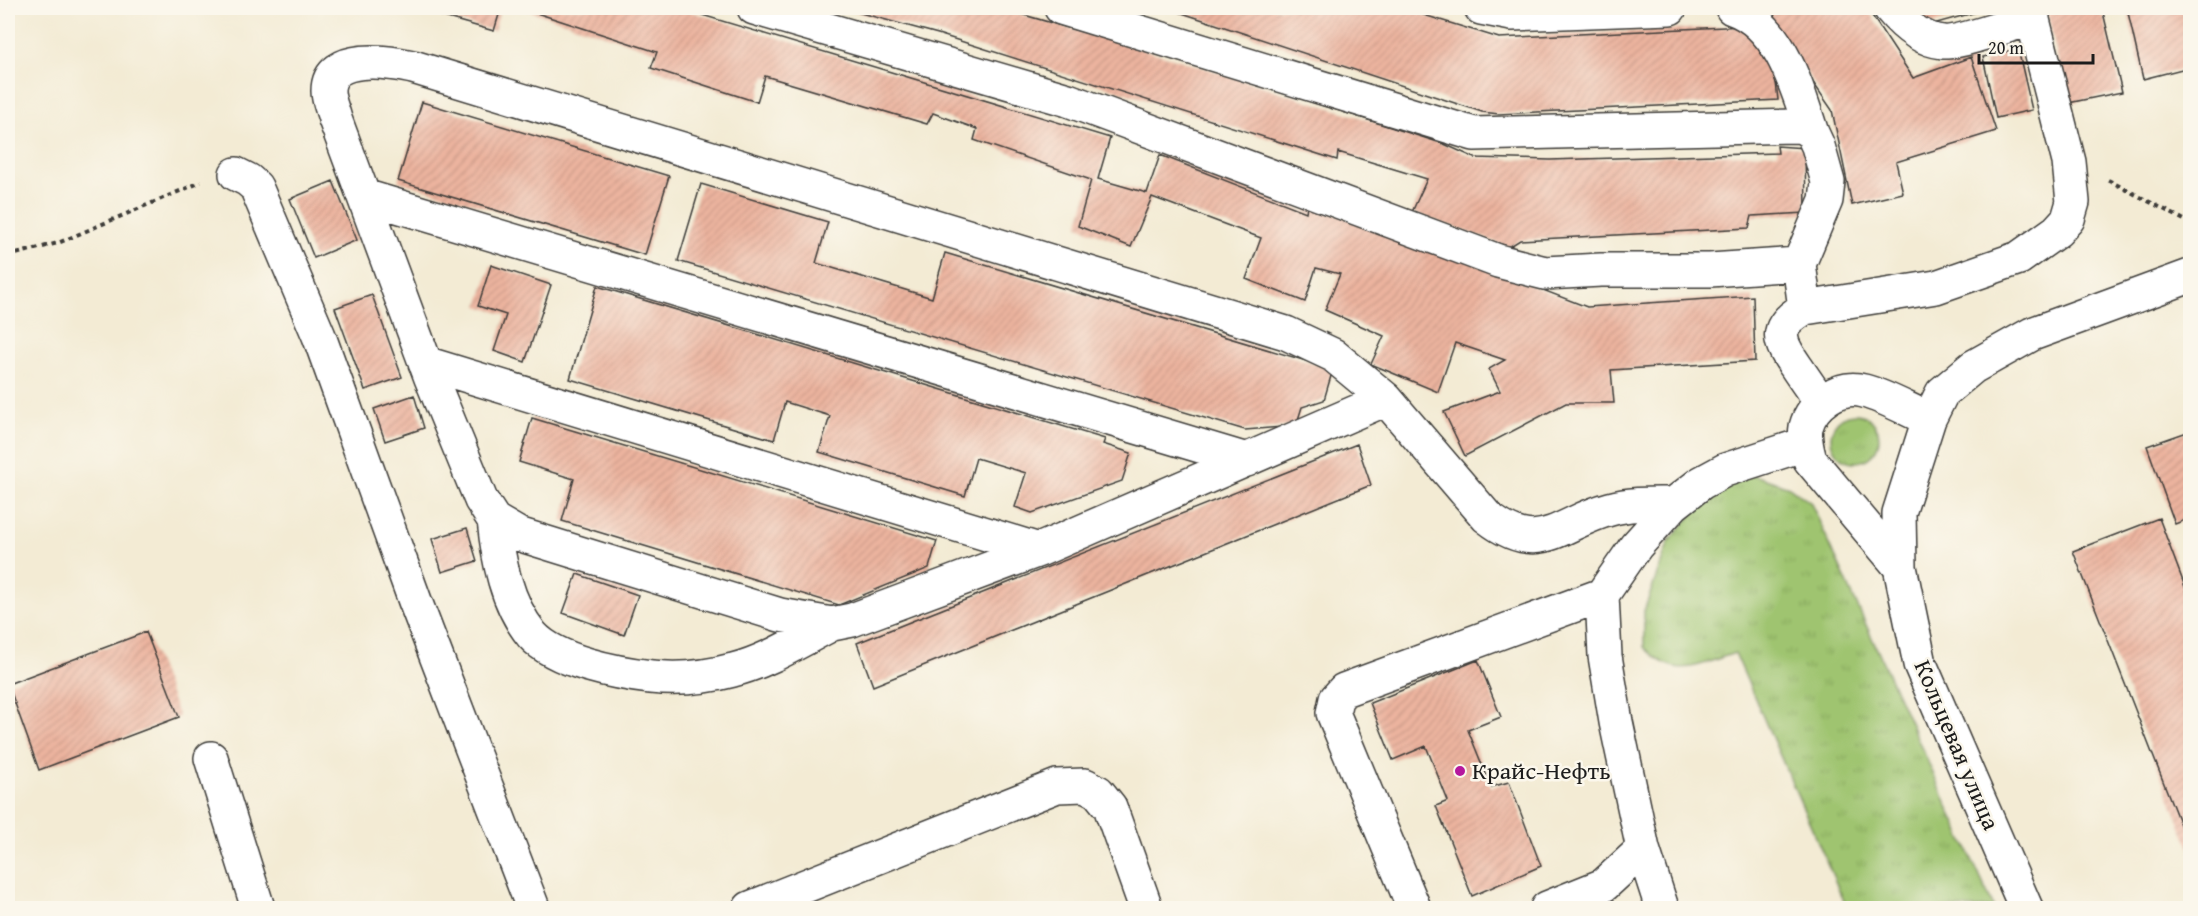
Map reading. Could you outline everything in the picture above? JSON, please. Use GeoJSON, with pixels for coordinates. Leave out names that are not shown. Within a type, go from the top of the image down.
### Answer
{"type":"FeatureCollection","features":[{"type":"Feature","properties":{"kind":"street"},"geometry":{"type":"LineString","coordinates":[[754,8],[1068,100],[1498,261],[1545,273],[1602,270],[1710,270],[1799,264]]}},
{"type":"Feature","properties":{"kind":"street"},"geometry":{"type":"LineString","coordinates":[[1061,8],[1474,134],[1795,126],[1803,127],[1812,133]]}},
{"type":"Feature","properties":{"kind":"street"},"geometry":{"type":"LineString","coordinates":[[1481,8],[1512,14],[1670,8]]}},
{"type":"Feature","properties":{"kind":"street"},"geometry":{"type":"LineString","coordinates":[[1732,8],[1746,12],[1758,22],[1780,52],[1794,81],[1818,146],[1828,182],[1826,200],[1799,264],[1805,308]]}},
{"type":"Feature","properties":{"kind":"street"},"geometry":{"type":"LineString","coordinates":[[1821,403],[1784,348],[1781,337],[1784,326],[1791,316],[1805,308],[1936,287],[2019,258],[2057,231],[2068,219],[2073,202],[2069,162],[2031,13],[1946,43],[1930,40],[1915,32],[1890,8]]}},
{"type":"Feature","properties":{"kind":"street"},"geometry":{"type":"LineString","coordinates":[[1386,399],[1039,550],[852,620],[832,624],[776,653],[734,670],[691,677],[653,677],[579,662],[554,651],[533,636],[513,603],[502,572],[494,520],[481,500],[425,363],[330,101],[328,91],[330,82],[341,68],[362,63],[378,61],[413,67],[1286,333],[1333,355],[1386,399],[1487,517],[1503,530],[1520,536],[1540,537],[1562,530],[1608,509],[1637,504],[1674,504]]}},
{"type":"Feature","properties":{"kind":"street"},"geometry":{"type":"LineString","coordinates":[[236,174],[256,186],[319,336],[415,602],[533,909]]}},
{"type":"Feature","properties":{"kind":"street"},"geometry":{"type":"LineString","coordinates":[[364,196],[1247,460]]}},
{"type":"Feature","properties":{"kind":"street","name":"Кольцевая улица"},"geometry":{"type":"LineString","coordinates":[[2026,909],[1920,664],[1900,567],[1899,513],[1929,419],[1942,393],[1973,367],[2032,334],[2190,276]]}},
{"type":"Feature","properties":{"kind":"street"},"geometry":{"type":"LineString","coordinates":[[425,363],[1039,550]]}},
{"type":"Feature","properties":{"kind":"street"},"geometry":{"type":"LineString","coordinates":[[1900,567],[1810,460],[1805,444],[1806,428],[1811,414],[1821,403],[1833,394],[1848,389],[1863,390],[1929,419]]}},
{"type":"Feature","properties":{"kind":"street"},"geometry":{"type":"LineString","coordinates":[[1414,909],[1333,713],[1336,699],[1344,690],[1602,596],[1636,546],[1674,504],[1701,483],[1725,470],[1805,444]]}},
{"type":"Feature","properties":{"kind":"street"},"geometry":{"type":"LineString","coordinates":[[494,520],[518,534],[780,615],[832,624]]}},
{"type":"Feature","properties":{"kind":"street"},"geometry":{"type":"LineString","coordinates":[[1602,596],[1605,656],[1611,689],[1643,849],[1662,909]]}},
{"type":"Feature","properties":{"kind":"street"},"geometry":{"type":"LineString","coordinates":[[211,758],[258,909]]}},
{"type":"Feature","properties":{"kind":"street"},"geometry":{"type":"LineString","coordinates":[[750,909],[1057,786],[1075,785],[1085,785],[1098,792],[1110,807],[1146,909]]}},
{"type":"Feature","properties":{"kind":"street"},"geometry":{"type":"LineString","coordinates":[[1547,909],[1604,885],[1643,849]]}},
{"type":"Feature","properties":{"kind":"path"},"geometry":{"type":"LineString","coordinates":[[8,256],[58,243],[223,173],[236,174]]}},
{"type":"Feature","properties":{"kind":"path"},"geometry":{"type":"LineString","coordinates":[[2071,186],[2108,180],[2190,223]]}},
{"type":"Feature","properties":{"kind":"green space"},"geometry":{"type":"Polygon","coordinates":[[[1850,414],[1860,414],[1872,421],[1879,433],[1879,443],[1872,455],[1860,462],[1850,462],[1835,451],[1831,443],[1831,433],[1842,418],[1850,414]]]}},
{"type":"Feature","properties":{"kind":"green space"},"geometry":{"type":"Polygon","coordinates":[[[1754,475],[1789,487],[1811,503],[1994,908],[1847,908],[1735,653],[1687,668],[1667,664],[1644,647],[1644,611],[1669,541],[1717,486],[1754,475]]]}},
{"type":"Feature","properties":{"kind":"building"},"geometry":{"type":"Polygon","coordinates":[[[412,8],[501,8],[494,31],[412,8]]]}},
{"type":"Feature","properties":{"kind":"building"},"geometry":{"type":"Polygon","coordinates":[[[521,8],[679,8],[1110,138],[1098,179],[1147,193],[1160,155],[1306,212],[1307,206],[1385,229],[1587,307],[1753,296],[1755,361],[1611,370],[1614,403],[1566,403],[1465,456],[1444,412],[1500,391],[1489,369],[1505,360],[1455,343],[1438,392],[1371,364],[1384,336],[1325,310],[1340,274],[1316,268],[1305,302],[1246,279],[1261,238],[1152,197],[1131,247],[1078,226],[1091,180],[974,140],[977,129],[933,113],[927,124],[765,76],[757,102],[651,68],[657,52],[521,8]]]}},
{"type":"Feature","properties":{"kind":"building"},"geometry":{"type":"Polygon","coordinates":[[[842,8],[1000,8],[1176,59],[1444,144],[1475,158],[1550,160],[1778,153],[1777,146],[1805,148],[1806,213],[1752,216],[1749,228],[1520,240],[1509,247],[1412,212],[1427,179],[1338,152],[1337,160],[938,34],[842,8]]]}},
{"type":"Feature","properties":{"kind":"building"},"geometry":{"type":"Polygon","coordinates":[[[1167,8],[1401,8],[1499,38],[1745,26],[1773,56],[1778,100],[1499,114],[1482,112],[1167,8]]]}},
{"type":"Feature","properties":{"kind":"building"},"geometry":{"type":"Polygon","coordinates":[[[1762,8],[1867,8],[1913,78],[1971,57],[1996,131],[1896,162],[1903,193],[1852,205],[1832,110],[1762,8]]]}},
{"type":"Feature","properties":{"kind":"building"},"geometry":{"type":"Polygon","coordinates":[[[1913,8],[1991,8],[1926,26],[1913,8]]]}},
{"type":"Feature","properties":{"kind":"building"},"geometry":{"type":"Polygon","coordinates":[[[2046,8],[2102,8],[2122,92],[2068,103],[2046,8]]]}},
{"type":"Feature","properties":{"kind":"building"},"geometry":{"type":"Polygon","coordinates":[[[2127,8],[2186,8],[2190,23],[2190,67],[2143,79],[2127,8]]]}},
{"type":"Feature","properties":{"kind":"building"},"geometry":{"type":"Polygon","coordinates":[[[2018,49],[2032,110],[1996,118],[1983,57],[2018,49]]]}},
{"type":"Feature","properties":{"kind":"building"},"geometry":{"type":"Polygon","coordinates":[[[422,102],[669,176],[645,255],[398,181],[422,102]]]}},
{"type":"Feature","properties":{"kind":"building"},"geometry":{"type":"Polygon","coordinates":[[[333,181],[357,240],[314,258],[290,199],[333,181]]]}},
{"type":"Feature","properties":{"kind":"building"},"geometry":{"type":"Polygon","coordinates":[[[701,184],[828,222],[816,263],[932,298],[945,253],[1333,369],[1324,400],[1302,407],[1296,426],[1245,430],[678,261],[701,184]]]}},
{"type":"Feature","properties":{"kind":"building"},"geometry":{"type":"Polygon","coordinates":[[[491,265],[551,285],[525,362],[494,351],[506,315],[478,306],[491,265]]]}},
{"type":"Feature","properties":{"kind":"building"},"geometry":{"type":"Polygon","coordinates":[[[597,286],[1105,439],[1103,444],[1131,453],[1122,481],[1032,513],[1015,507],[1026,473],[976,458],[965,496],[819,452],[830,416],[785,402],[774,440],[570,379],[597,286]]]}},
{"type":"Feature","properties":{"kind":"building"},"geometry":{"type":"Polygon","coordinates":[[[372,295],[402,377],[365,390],[335,308],[372,295]]]}},
{"type":"Feature","properties":{"kind":"building"},"geometry":{"type":"Polygon","coordinates":[[[414,395],[424,428],[385,441],[374,409],[414,395]]]}},
{"type":"Feature","properties":{"kind":"building"},"geometry":{"type":"Polygon","coordinates":[[[532,418],[937,541],[929,568],[839,605],[562,521],[574,479],[519,462],[532,418]]]}},
{"type":"Feature","properties":{"kind":"building"},"geometry":{"type":"Polygon","coordinates":[[[2190,431],[2190,518],[2175,524],[2147,446],[2190,431]]]}},
{"type":"Feature","properties":{"kind":"building"},"geometry":{"type":"Polygon","coordinates":[[[1357,444],[1371,485],[873,686],[857,643],[1357,444]]]}},
{"type":"Feature","properties":{"kind":"building"},"geometry":{"type":"Polygon","coordinates":[[[2159,518],[2190,600],[2190,850],[2073,551],[2159,518]]]}},
{"type":"Feature","properties":{"kind":"building"},"geometry":{"type":"Polygon","coordinates":[[[467,528],[477,561],[442,572],[432,539],[467,528]]]}},
{"type":"Feature","properties":{"kind":"building"},"geometry":{"type":"Polygon","coordinates":[[[577,574],[638,595],[624,635],[563,613],[577,574]]]}},
{"type":"Feature","properties":{"kind":"building"},"geometry":{"type":"Polygon","coordinates":[[[146,632],[179,717],[39,770],[8,684],[146,632]]]}},
{"type":"Feature","properties":{"kind":"building","name":"Крайс-Нефть"},"geometry":{"type":"Polygon","coordinates":[[[1478,660],[1501,717],[1468,730],[1491,787],[1509,782],[1541,866],[1472,896],[1436,806],[1448,801],[1426,746],[1393,760],[1370,703],[1478,660]]]}},
{"type":"Feature","properties":{"kind":"place","name":"Крайс-Нефть"},"geometry":{"type":"Point","coordinates":[1460,771]}}]}
